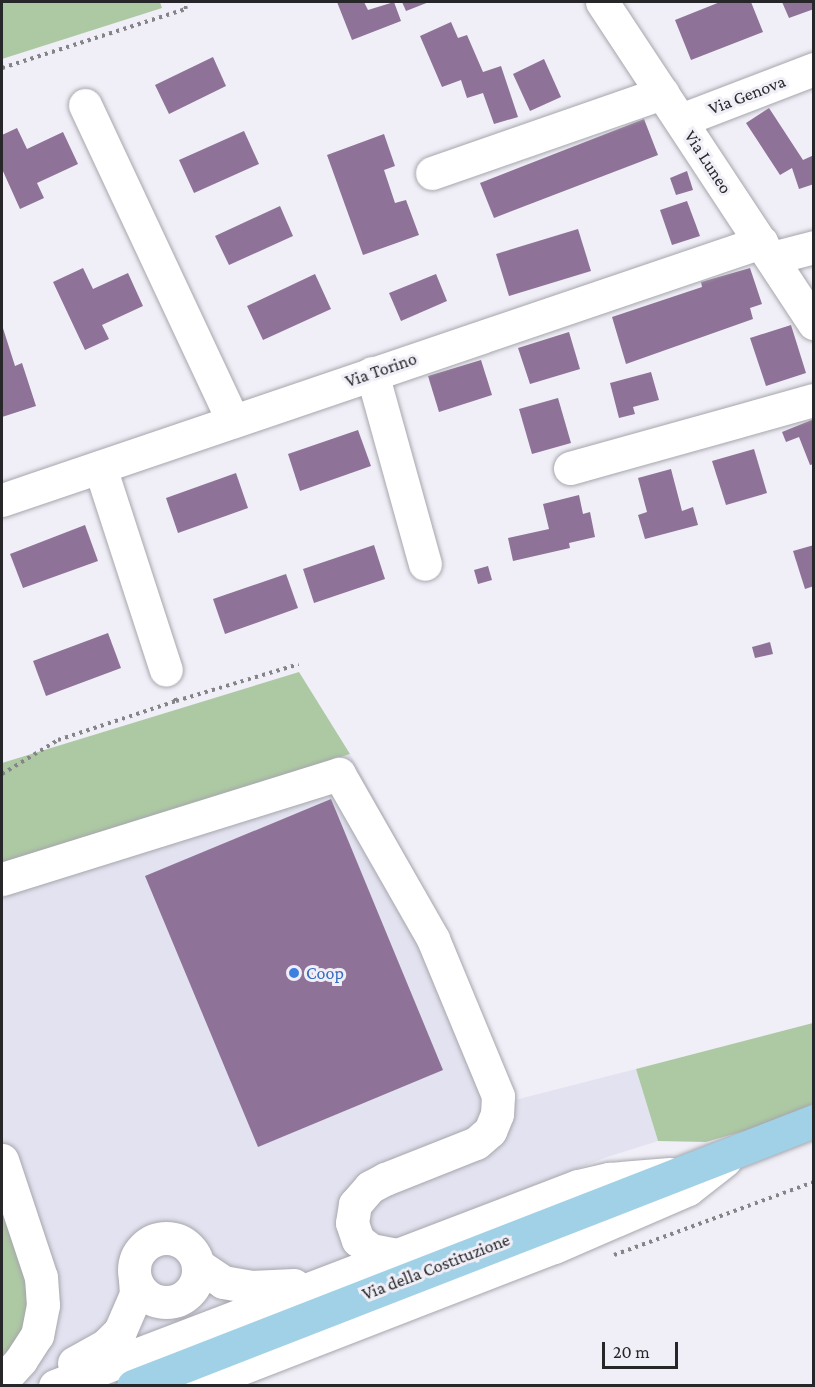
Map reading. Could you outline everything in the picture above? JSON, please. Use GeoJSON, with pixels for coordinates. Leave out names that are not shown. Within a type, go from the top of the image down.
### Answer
{"type":"FeatureCollection","features":[{"type":"Feature","properties":{"kind":"main road","name":"Via della Costituzione"},"geometry":{"type":"LineString","coordinates":[[133,1386],[672,1174],[813,1122]]}},
{"type":"Feature","properties":{"kind":"street","name":"Via Luneo"},"geometry":{"type":"LineString","coordinates":[[602,2],[813,323]]}},
{"type":"Feature","properties":{"kind":"street","name":"Via Genova"},"geometry":{"type":"LineString","coordinates":[[681,120],[813,69]]}},
{"type":"Feature","properties":{"kind":"street"},"geometry":{"type":"LineString","coordinates":[[432,173],[662,93]]}},
{"type":"Feature","properties":{"kind":"street"},"geometry":{"type":"LineString","coordinates":[[85,105],[233,421]]}},
{"type":"Feature","properties":{"kind":"street","name":"Via Torino"},"geometry":{"type":"LineString","coordinates":[[2,500],[372,373],[766,250],[813,247]]}},
{"type":"Feature","properties":{"kind":"street"},"geometry":{"type":"LineString","coordinates":[[372,373],[425,564]]}},
{"type":"Feature","properties":{"kind":"street"},"geometry":{"type":"LineString","coordinates":[[570,468],[813,400]]}},
{"type":"Feature","properties":{"kind":"street"},"geometry":{"type":"LineString","coordinates":[[100,466],[171,686]]}},
{"type":"Feature","properties":{"kind":"street"},"geometry":{"type":"LineString","coordinates":[[2,879],[339,774],[433,939],[498,1096],[497,1114],[490,1131],[476,1143],[385,1179],[370,1187],[355,1204],[352,1223],[358,1240],[371,1250],[397,1255]]}},
{"type":"Feature","properties":{"kind":"street","name":"Via della Costituzione"},"geometry":{"type":"LineString","coordinates":[[195,1386],[585,1234],[687,1189],[740,1149]]}},
{"type":"Feature","properties":{"kind":"street"},"geometry":{"type":"LineString","coordinates":[[2,1160],[41,1277],[43,1305],[37,1335],[21,1360],[2,1381]]}},
{"type":"Feature","properties":{"kind":"street"},"geometry":{"type":"LineString","coordinates":[[54,1386],[578,1186],[632,1176],[672,1174]]}},
{"type":"Feature","properties":{"kind":"street"},"geometry":{"type":"LineString","coordinates":[[41,1386],[105,1346],[120,1331],[136,1294],[134,1269],[141,1250],[159,1239],[169,1238],[188,1246],[198,1265],[223,1282],[251,1287],[329,1281]]}},
{"type":"Feature","properties":{"kind":"street"},"geometry":{"type":"LineString","coordinates":[[135,1279],[140,1289],[157,1300],[178,1299],[194,1286],[198,1265]]}},
{"type":"Feature","properties":{"kind":"path"},"geometry":{"type":"LineString","coordinates":[[2,68],[186,9],[184,2]]}},
{"type":"Feature","properties":{"kind":"path"},"geometry":{"type":"LineString","coordinates":[[2,774],[58,740],[171,686],[299,664]]}},
{"type":"Feature","properties":{"kind":"shaded area"},"geometry":{"type":"Polygon","coordinates":[[[350,754],[452,939],[515,1100],[636,1069],[658,1141],[604,1158],[32,1385],[2,1385],[2,865],[350,754]]]}},
{"type":"Feature","properties":{"kind":"green space"},"geometry":{"type":"Polygon","coordinates":[[[2,2],[160,2],[162,8],[2,59],[2,2]]]}},
{"type":"Feature","properties":{"kind":"green space"},"geometry":{"type":"Polygon","coordinates":[[[299,672],[350,754],[2,865],[2,763],[299,672]]]}},
{"type":"Feature","properties":{"kind":"green space"},"geometry":{"type":"Polygon","coordinates":[[[813,1023],[813,1104],[782,1120],[706,1142],[658,1141],[636,1069],[813,1023]]]}},
{"type":"Feature","properties":{"kind":"green space"},"geometry":{"type":"Polygon","coordinates":[[[2,1199],[30,1270],[27,1334],[2,1366],[2,1199]]]}},
{"type":"Feature","properties":{"kind":"building"},"geometry":{"type":"Polygon","coordinates":[[[337,2],[364,2],[368,10],[394,2],[401,21],[352,40],[337,2]]]}},
{"type":"Feature","properties":{"kind":"building"},"geometry":{"type":"Polygon","coordinates":[[[402,2],[429,2],[406,11],[402,2]]]}},
{"type":"Feature","properties":{"kind":"building"},"geometry":{"type":"Polygon","coordinates":[[[720,2],[751,2],[763,32],[691,60],[675,20],[720,2]]]}},
{"type":"Feature","properties":{"kind":"building"},"geometry":{"type":"Polygon","coordinates":[[[782,2],[814,2],[814,9],[789,18],[782,2]]]}},
{"type":"Feature","properties":{"kind":"building"},"geometry":{"type":"Polygon","coordinates":[[[451,22],[458,38],[467,35],[483,72],[501,66],[518,117],[494,124],[483,93],[467,98],[461,80],[442,87],[420,36],[451,22]]]}},
{"type":"Feature","properties":{"kind":"building"},"geometry":{"type":"Polygon","coordinates":[[[213,57],[226,86],[169,114],[155,85],[213,57]]]}},
{"type":"Feature","properties":{"kind":"building"},"geometry":{"type":"Polygon","coordinates":[[[544,59],[561,97],[530,111],[513,74],[544,59]]]}},
{"type":"Feature","properties":{"kind":"building"},"geometry":{"type":"Polygon","coordinates":[[[769,108],[803,160],[814,155],[814,184],[799,189],[792,168],[780,175],[746,123],[769,108]]]}},
{"type":"Feature","properties":{"kind":"building"},"geometry":{"type":"Polygon","coordinates":[[[644,119],[658,155],[494,218],[480,183],[644,119]]]}},
{"type":"Feature","properties":{"kind":"building"},"geometry":{"type":"Polygon","coordinates":[[[17,128],[27,149],[63,132],[78,164],[37,183],[44,198],[20,209],[2,169],[2,135],[17,128]]]}},
{"type":"Feature","properties":{"kind":"building"},"geometry":{"type":"Polygon","coordinates":[[[244,131],[259,164],[194,193],[179,160],[244,131]]]}},
{"type":"Feature","properties":{"kind":"building"},"geometry":{"type":"Polygon","coordinates":[[[384,134],[395,166],[384,170],[395,203],[406,200],[419,235],[363,255],[327,155],[384,134]]]}},
{"type":"Feature","properties":{"kind":"building"},"geometry":{"type":"Polygon","coordinates":[[[687,171],[693,190],[676,195],[670,178],[687,171]]]}},
{"type":"Feature","properties":{"kind":"building"},"geometry":{"type":"Polygon","coordinates":[[[687,201],[700,236],[672,245],[660,210],[687,201]]]}},
{"type":"Feature","properties":{"kind":"building"},"geometry":{"type":"Polygon","coordinates":[[[280,206],[293,236],[229,265],[215,236],[280,206]]]}},
{"type":"Feature","properties":{"kind":"building"},"geometry":{"type":"Polygon","coordinates":[[[578,229],[591,271],[509,296],[496,254],[578,229]]]}},
{"type":"Feature","properties":{"kind":"building"},"geometry":{"type":"Polygon","coordinates":[[[83,268],[93,289],[128,273],[143,306],[102,325],[109,339],[85,350],[53,282],[83,268]]]}},
{"type":"Feature","properties":{"kind":"building"},"geometry":{"type":"Polygon","coordinates":[[[750,268],[762,304],[750,308],[753,319],[626,364],[612,317],[702,287],[701,282],[750,268]]]}},
{"type":"Feature","properties":{"kind":"building"},"geometry":{"type":"Polygon","coordinates":[[[315,274],[331,309],[263,340],[247,306],[315,274]]]}},
{"type":"Feature","properties":{"kind":"building"},"geometry":{"type":"Polygon","coordinates":[[[436,274],[447,301],[401,321],[389,293],[436,274]]]}},
{"type":"Feature","properties":{"kind":"building"},"geometry":{"type":"Polygon","coordinates":[[[2,325],[15,366],[22,363],[36,406],[2,417],[2,325]]]}},
{"type":"Feature","properties":{"kind":"building"},"geometry":{"type":"Polygon","coordinates":[[[791,325],[806,373],[766,386],[750,338],[791,325]]]}},
{"type":"Feature","properties":{"kind":"building"},"geometry":{"type":"Polygon","coordinates":[[[569,332],[580,369],[530,384],[518,348],[569,332]]]}},
{"type":"Feature","properties":{"kind":"building"},"geometry":{"type":"Polygon","coordinates":[[[481,360],[492,395],[439,412],[428,376],[481,360]]]}},
{"type":"Feature","properties":{"kind":"building"},"geometry":{"type":"Polygon","coordinates":[[[651,372],[659,400],[633,407],[635,414],[619,418],[610,383],[651,372]]]}},
{"type":"Feature","properties":{"kind":"building"},"geometry":{"type":"Polygon","coordinates":[[[558,398],[571,443],[532,454],[519,409],[558,398]]]}},
{"type":"Feature","properties":{"kind":"building"},"geometry":{"type":"Polygon","coordinates":[[[814,419],[814,464],[810,465],[799,437],[786,442],[782,432],[814,419]]]}},
{"type":"Feature","properties":{"kind":"building"},"geometry":{"type":"Polygon","coordinates":[[[358,430],[371,466],[300,491],[288,454],[358,430]]]}},
{"type":"Feature","properties":{"kind":"building"},"geometry":{"type":"Polygon","coordinates":[[[754,449],[767,493],[726,505],[712,461],[754,449]]]}},
{"type":"Feature","properties":{"kind":"building"},"geometry":{"type":"Polygon","coordinates":[[[671,469],[682,511],[693,507],[698,525],[645,539],[638,515],[647,512],[638,478],[671,469]]]}},
{"type":"Feature","properties":{"kind":"building"},"geometry":{"type":"Polygon","coordinates":[[[236,473],[248,508],[178,533],[166,498],[236,473]]]}},
{"type":"Feature","properties":{"kind":"building"},"geometry":{"type":"Polygon","coordinates":[[[579,495],[583,514],[590,512],[595,537],[569,543],[570,548],[513,561],[508,538],[549,529],[543,504],[579,495]]]}},
{"type":"Feature","properties":{"kind":"building"},"geometry":{"type":"Polygon","coordinates":[[[85,525],[98,561],[23,588],[10,554],[85,525]]]}},
{"type":"Feature","properties":{"kind":"building"},"geometry":{"type":"Polygon","coordinates":[[[374,545],[385,579],[314,603],[303,569],[374,545]]]}},
{"type":"Feature","properties":{"kind":"building"},"geometry":{"type":"Polygon","coordinates":[[[814,545],[814,586],[805,589],[793,551],[814,545]]]}},
{"type":"Feature","properties":{"kind":"building"},"geometry":{"type":"Polygon","coordinates":[[[488,566],[492,580],[478,584],[474,570],[488,566]]]}},
{"type":"Feature","properties":{"kind":"building"},"geometry":{"type":"Polygon","coordinates":[[[286,574],[298,608],[225,634],[213,599],[286,574]]]}},
{"type":"Feature","properties":{"kind":"building"},"geometry":{"type":"Polygon","coordinates":[[[108,633],[121,668],[46,696],[33,661],[108,633]]]}},
{"type":"Feature","properties":{"kind":"building"},"geometry":{"type":"Polygon","coordinates":[[[770,642],[773,654],[755,658],[752,647],[770,642]]]}},
{"type":"Feature","properties":{"kind":"building","name":"Coop"},"geometry":{"type":"Polygon","coordinates":[[[331,799],[443,1070],[258,1147],[145,876],[331,799]]]}},
{"type":"Feature","properties":{"kind":"place","name":"Coop"},"geometry":{"type":"Point","coordinates":[294,973]}}]}
